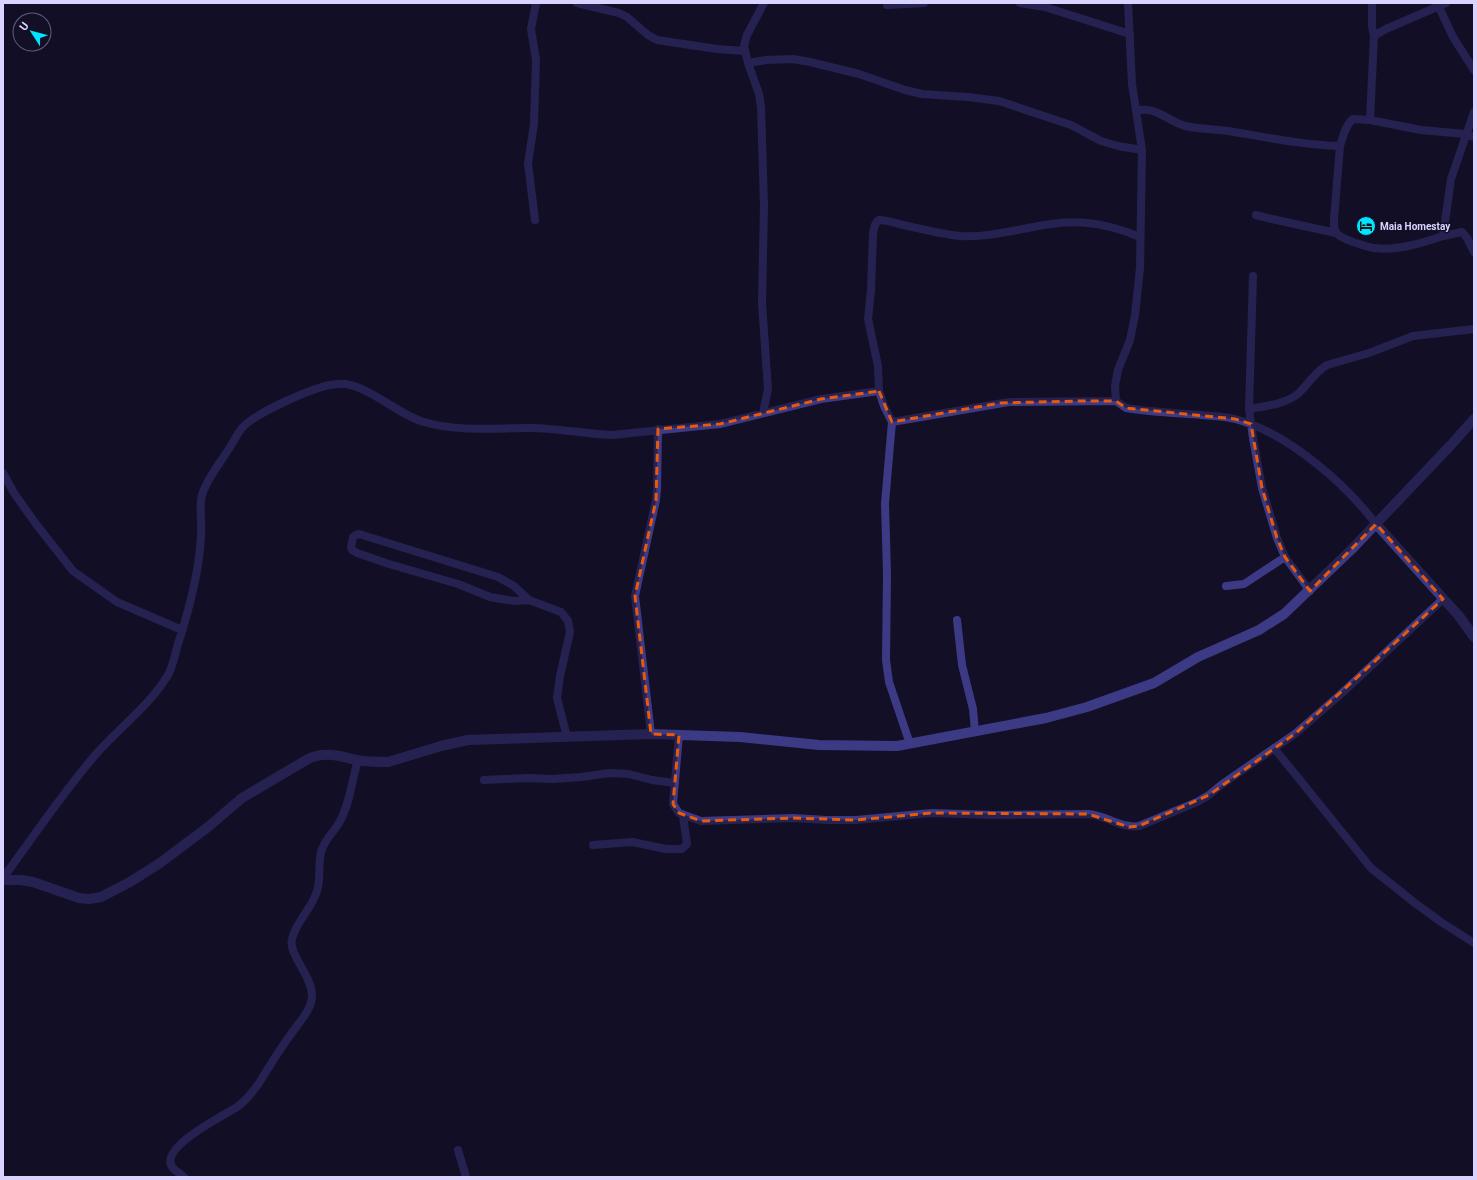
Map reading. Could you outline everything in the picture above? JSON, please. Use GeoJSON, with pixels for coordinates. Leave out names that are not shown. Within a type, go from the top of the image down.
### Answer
{"type":"FeatureCollection","features":[{"type":"Feature","properties":{"kind":"street"},"geometry":{"type":"LineString","coordinates":[[535,220],[528,163],[534,124],[536,53],[532,41],[531,29],[536,3]]}},
{"type":"Feature","properties":{"kind":"street"},"geometry":{"type":"LineString","coordinates":[[577,3],[619,12],[627,17],[648,36],[657,40],[717,49],[745,51]]}},
{"type":"Feature","properties":{"kind":"street"},"geometry":{"type":"LineString","coordinates":[[763,413],[768,389],[762,303],[764,206],[761,107],[759,94],[748,63],[744,46],[747,35],[764,3]]}},
{"type":"Feature","properties":{"kind":"street"},"geometry":{"type":"LineString","coordinates":[[887,5],[924,3]]}},
{"type":"Feature","properties":{"kind":"street"},"geometry":{"type":"LineString","coordinates":[[1020,3],[1045,7],[1130,34]]}},
{"type":"Feature","properties":{"kind":"street"},"geometry":{"type":"LineString","coordinates":[[1116,401],[1115,386],[1118,370],[1130,340],[1135,315],[1140,268],[1142,150],[1132,84],[1128,3]]}},
{"type":"Feature","properties":{"kind":"street"},"geometry":{"type":"LineString","coordinates":[[1370,120],[1374,36],[1372,27],[1372,3]]}},
{"type":"Feature","properties":{"kind":"street"},"geometry":{"type":"LineString","coordinates":[[1374,36],[1402,22],[1443,5],[1453,38],[1474,70]]}},
{"type":"Feature","properties":{"kind":"street"},"geometry":{"type":"LineString","coordinates":[[748,63],[766,60],[793,60],[810,62],[858,74],[905,90],[922,94],[999,100],[1071,125],[1101,141],[1118,146],[1142,150]]}},
{"type":"Feature","properties":{"kind":"street"},"geometry":{"type":"LineString","coordinates":[[1137,111],[1147,109],[1162,115],[1177,124],[1192,128],[1219,130],[1307,144],[1340,146]]}},
{"type":"Feature","properties":{"kind":"street"},"geometry":{"type":"LineString","coordinates":[[1444,236],[1451,180],[1465,134],[1474,112]]}},
{"type":"Feature","properties":{"kind":"street"},"geometry":{"type":"LineString","coordinates":[[1336,233],[1334,228],[1334,220],[1340,146],[1350,121],[1357,118],[1421,130],[1465,134],[1474,137]]}},
{"type":"Feature","properties":{"kind":"street"},"geometry":{"type":"LineString","coordinates":[[1256,214],[1336,233],[1349,240],[1374,248],[1399,247],[1430,241],[1462,232],[1467,238],[1474,252]]}},
{"type":"Feature","properties":{"kind":"street"},"geometry":{"type":"LineString","coordinates":[[910,744],[889,682],[886,660],[887,582],[885,503],[892,422],[879,391],[878,366],[868,319],[871,290],[873,234],[877,221],[883,220],[938,233],[960,236],[999,234],[1049,224],[1075,222],[1105,225],[1121,229],[1140,237]]}},
{"type":"Feature","properties":{"kind":"street"},"geometry":{"type":"LineString","coordinates":[[1253,276],[1249,409],[1251,424],[1266,505],[1277,538],[1285,557],[1310,591]]}},
{"type":"Feature","properties":{"kind":"street"},"geometry":{"type":"LineString","coordinates":[[1249,409],[1290,399],[1300,391],[1321,368],[1334,362],[1369,353],[1413,336],[1474,329]]}},
{"type":"Feature","properties":{"kind":"street"},"geometry":{"type":"LineString","coordinates":[[3,879],[82,771],[97,753],[151,697],[167,676],[182,630],[198,565],[201,536],[202,496],[211,477],[242,428],[258,415],[298,396],[332,384],[341,383],[350,385],[376,396],[409,416],[424,422],[445,427],[531,428],[612,435],[658,429],[720,424],[822,399],[879,391]]}},
{"type":"Feature","properties":{"kind":"street"},"geometry":{"type":"LineString","coordinates":[[892,422],[1009,402],[1116,401],[1126,408],[1230,418],[1251,424],[1295,447],[1336,480],[1358,502],[1376,524],[1444,598],[1474,637]]}},
{"type":"Feature","properties":{"kind":"street"},"geometry":{"type":"LineString","coordinates":[[3,879],[33,882],[79,898],[89,899],[101,897],[130,882],[160,863],[242,798],[319,754],[330,754],[358,760],[388,762],[440,746],[468,740],[651,734],[740,737],[819,745],[879,747],[910,744],[975,732],[1046,718],[1087,707],[1147,686],[1198,657],[1259,630],[1284,614],[1310,591],[1376,524],[1474,419]]}},
{"type":"Feature","properties":{"kind":"street"},"geometry":{"type":"LineString","coordinates":[[651,734],[635,596],[656,500],[658,429]]}},
{"type":"Feature","properties":{"kind":"street"},"geometry":{"type":"LineString","coordinates":[[3,473],[14,493],[36,524],[73,571],[117,602],[182,630]]}},
{"type":"Feature","properties":{"kind":"street"},"geometry":{"type":"LineString","coordinates":[[529,600],[514,601],[490,596],[458,584],[388,564],[355,552],[351,547],[351,543],[356,535],[359,534],[473,568],[498,577],[514,586],[529,600],[560,612],[568,621],[569,637],[557,693],[558,704],[568,736]]}},
{"type":"Feature","properties":{"kind":"street"},"geometry":{"type":"LineString","coordinates":[[1226,586],[1244,584],[1285,557]]}},
{"type":"Feature","properties":{"kind":"street"},"geometry":{"type":"LineString","coordinates":[[679,735],[672,804],[679,814],[701,821],[793,818],[856,820],[932,813],[993,815],[1095,814],[1116,823],[1135,827],[1203,798],[1296,733],[1318,715],[1444,598]]}},
{"type":"Feature","properties":{"kind":"street"},"geometry":{"type":"LineString","coordinates":[[957,620],[962,665],[973,709],[975,732]]}},
{"type":"Feature","properties":{"kind":"street"},"geometry":{"type":"LineString","coordinates":[[1274,748],[1371,868],[1414,903],[1474,943]]}},
{"type":"Feature","properties":{"kind":"street"},"geometry":{"type":"LineString","coordinates":[[184,1177],[172,1167],[172,1157],[178,1146],[190,1136],[246,1099],[309,1008],[312,995],[309,981],[290,944],[301,920],[311,906],[317,891],[322,850],[341,821],[358,760]]}},
{"type":"Feature","properties":{"kind":"street"},"geometry":{"type":"LineString","coordinates":[[484,780],[582,778],[609,773],[629,774],[652,780],[675,783]]}},
{"type":"Feature","properties":{"kind":"street"},"geometry":{"type":"LineString","coordinates":[[593,845],[632,842],[666,849],[682,849],[687,844],[683,816]]}},
{"type":"Feature","properties":{"kind":"street"},"geometry":{"type":"LineString","coordinates":[[458,1150],[466,1177]]}},
{"type":"Feature","properties":{"kind":"highlighted area"},"geometry":{"type":"Polygon","coordinates":[[[879,391],[892,422],[1000,403],[1116,401],[1126,408],[1235,419],[1251,424],[1262,488],[1277,538],[1285,557],[1310,591],[1376,524],[1443,599],[1296,733],[1209,795],[1139,826],[1129,827],[1088,814],[932,813],[856,820],[793,818],[701,821],[679,813],[673,804],[679,735],[651,734],[635,596],[656,500],[658,429],[720,424],[821,399],[879,391]]]}},
{"type":"Feature","properties":{"kind":"place","name":"Maia Homestay"},"geometry":{"type":"Point","coordinates":[1366,226]}}]}
